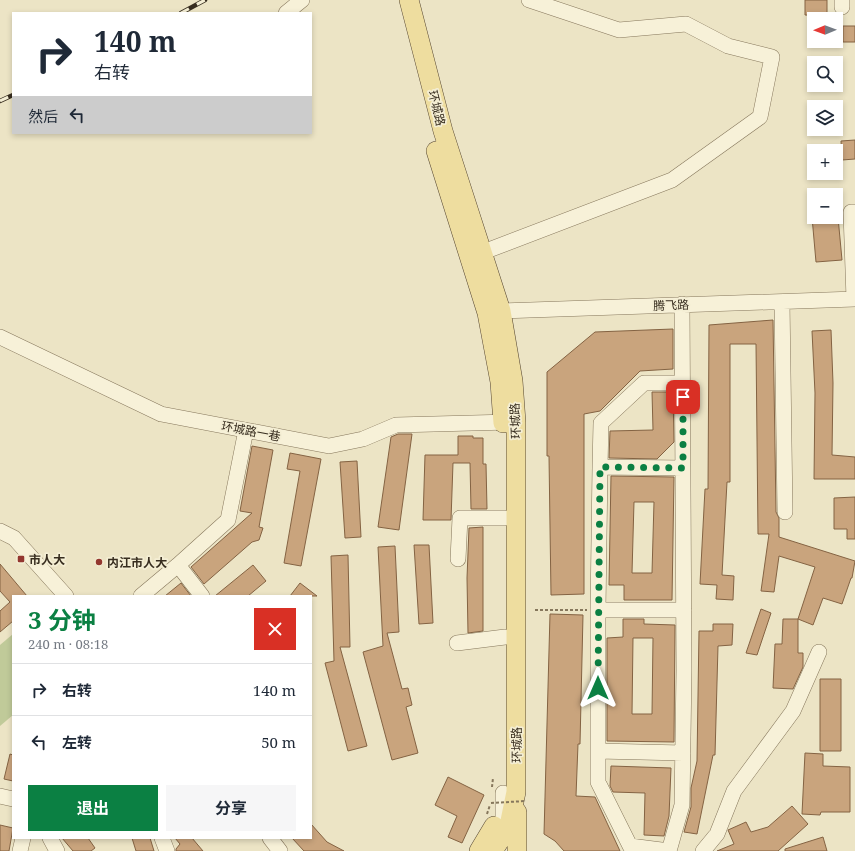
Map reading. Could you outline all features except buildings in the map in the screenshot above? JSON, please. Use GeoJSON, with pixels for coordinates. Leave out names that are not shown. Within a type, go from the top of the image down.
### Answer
{"type":"FeatureCollection","features":[{"type":"Feature","properties":{"kind":"main road","name":"环城路"},"geometry":{"type":"LineString","coordinates":[[399,0],[431,134],[476,255]]}},
{"type":"Feature","properties":{"kind":"main road","name":"环城路"},"geometry":{"type":"LineString","coordinates":[[409,0],[476,255],[494,312],[513,381],[509,422],[505,518],[505,637],[509,797],[479,851]]}},
{"type":"Feature","properties":{"kind":"main road","name":"环城路"},"geometry":{"type":"LineString","coordinates":[[503,847],[509,826],[509,422]]}},
{"type":"Feature","properties":{"kind":"main road"},"geometry":{"type":"LineString","coordinates":[[509,797],[517,851]]}},
{"type":"Feature","properties":{"kind":"street"},"geometry":{"type":"LineString","coordinates":[[287,12],[302,0]]}},
{"type":"Feature","properties":{"kind":"street"},"geometry":{"type":"LineString","coordinates":[[476,255],[672,180],[760,116],[772,57],[728,46],[686,24],[619,30],[529,0]]}},
{"type":"Feature","properties":{"kind":"street"},"geometry":{"type":"LineString","coordinates":[[854,299],[851,212],[855,212]]}},
{"type":"Feature","properties":{"kind":"street","name":"腾飞路"},"geometry":{"type":"LineString","coordinates":[[494,312],[682,304],[854,299]]}},
{"type":"Feature","properties":{"kind":"street"},"geometry":{"type":"LineString","coordinates":[[782,302],[785,512]]}},
{"type":"Feature","properties":{"kind":"street"},"geometry":{"type":"LineString","coordinates":[[682,304],[683,383],[684,610],[682,805],[669,851],[630,846],[598,782],[598,610],[601,423],[644,383],[683,383]]}},
{"type":"Feature","properties":{"kind":"street","name":"环城路一巷"},"geometry":{"type":"LineString","coordinates":[[0,337],[162,414],[329,446],[363,439],[396,425],[509,422]]}},
{"type":"Feature","properties":{"kind":"street"},"geometry":{"type":"LineString","coordinates":[[142,595],[228,520],[246,430]]}},
{"type":"Feature","properties":{"kind":"street"},"geometry":{"type":"LineString","coordinates":[[600,467],[683,468]]}},
{"type":"Feature","properties":{"kind":"street"},"geometry":{"type":"LineString","coordinates":[[458,558],[460,518],[505,518]]}},
{"type":"Feature","properties":{"kind":"street"},"geometry":{"type":"LineString","coordinates":[[0,531],[14,538],[65,595]]}},
{"type":"Feature","properties":{"kind":"street"},"geometry":{"type":"LineString","coordinates":[[178,565],[201,595]]}},
{"type":"Feature","properties":{"kind":"street"},"geometry":{"type":"LineString","coordinates":[[598,610],[684,610]]}},
{"type":"Feature","properties":{"kind":"street"},"geometry":{"type":"LineString","coordinates":[[456,643],[505,637]]}},
{"type":"Feature","properties":{"kind":"street"},"geometry":{"type":"LineString","coordinates":[[702,851],[717,834],[734,791],[793,711],[818,652]]}},
{"type":"Feature","properties":{"kind":"street"},"geometry":{"type":"LineString","coordinates":[[598,751],[683,753]]}},
{"type":"Feature","properties":{"kind":"street"},"geometry":{"type":"LineString","coordinates":[[0,796],[12,800]]}},
{"type":"Feature","properties":{"kind":"street"},"geometry":{"type":"LineString","coordinates":[[20,851],[22,839]]}},
{"type":"Feature","properties":{"kind":"street"},"geometry":{"type":"LineString","coordinates":[[51,839],[58,851]]}},
{"type":"Feature","properties":{"kind":"street"},"geometry":{"type":"LineString","coordinates":[[162,839],[167,851]]}},
{"type":"Feature","properties":{"kind":"path"},"geometry":{"type":"LineString","coordinates":[[535,610],[598,610]]}},
{"type":"Feature","properties":{"kind":"green space"},"geometry":{"type":"Polygon","coordinates":[[[12,635],[12,716],[0,726],[0,645],[12,635]]]}},
{"type":"Feature","properties":{"kind":"railway"},"geometry":{"type":"LineString","coordinates":[[183,12],[205,0]]}},
{"type":"Feature","properties":{"kind":"railway"},"geometry":{"type":"LineString","coordinates":[[0,101],[12,95]]}},
{"type":"Feature","properties":{"kind":"place","name":"市人大"},"geometry":{"type":"Point","coordinates":[21,559]}},
{"type":"Feature","properties":{"kind":"place","name":"内江市人大"},"geometry":{"type":"Point","coordinates":[99,562]}},
{"type":"Feature","properties":{"kind":"route"},"geometry":{"type":"LineString","coordinates":[[598,688],[600,467],[683,468],[683,397]]}}]}
